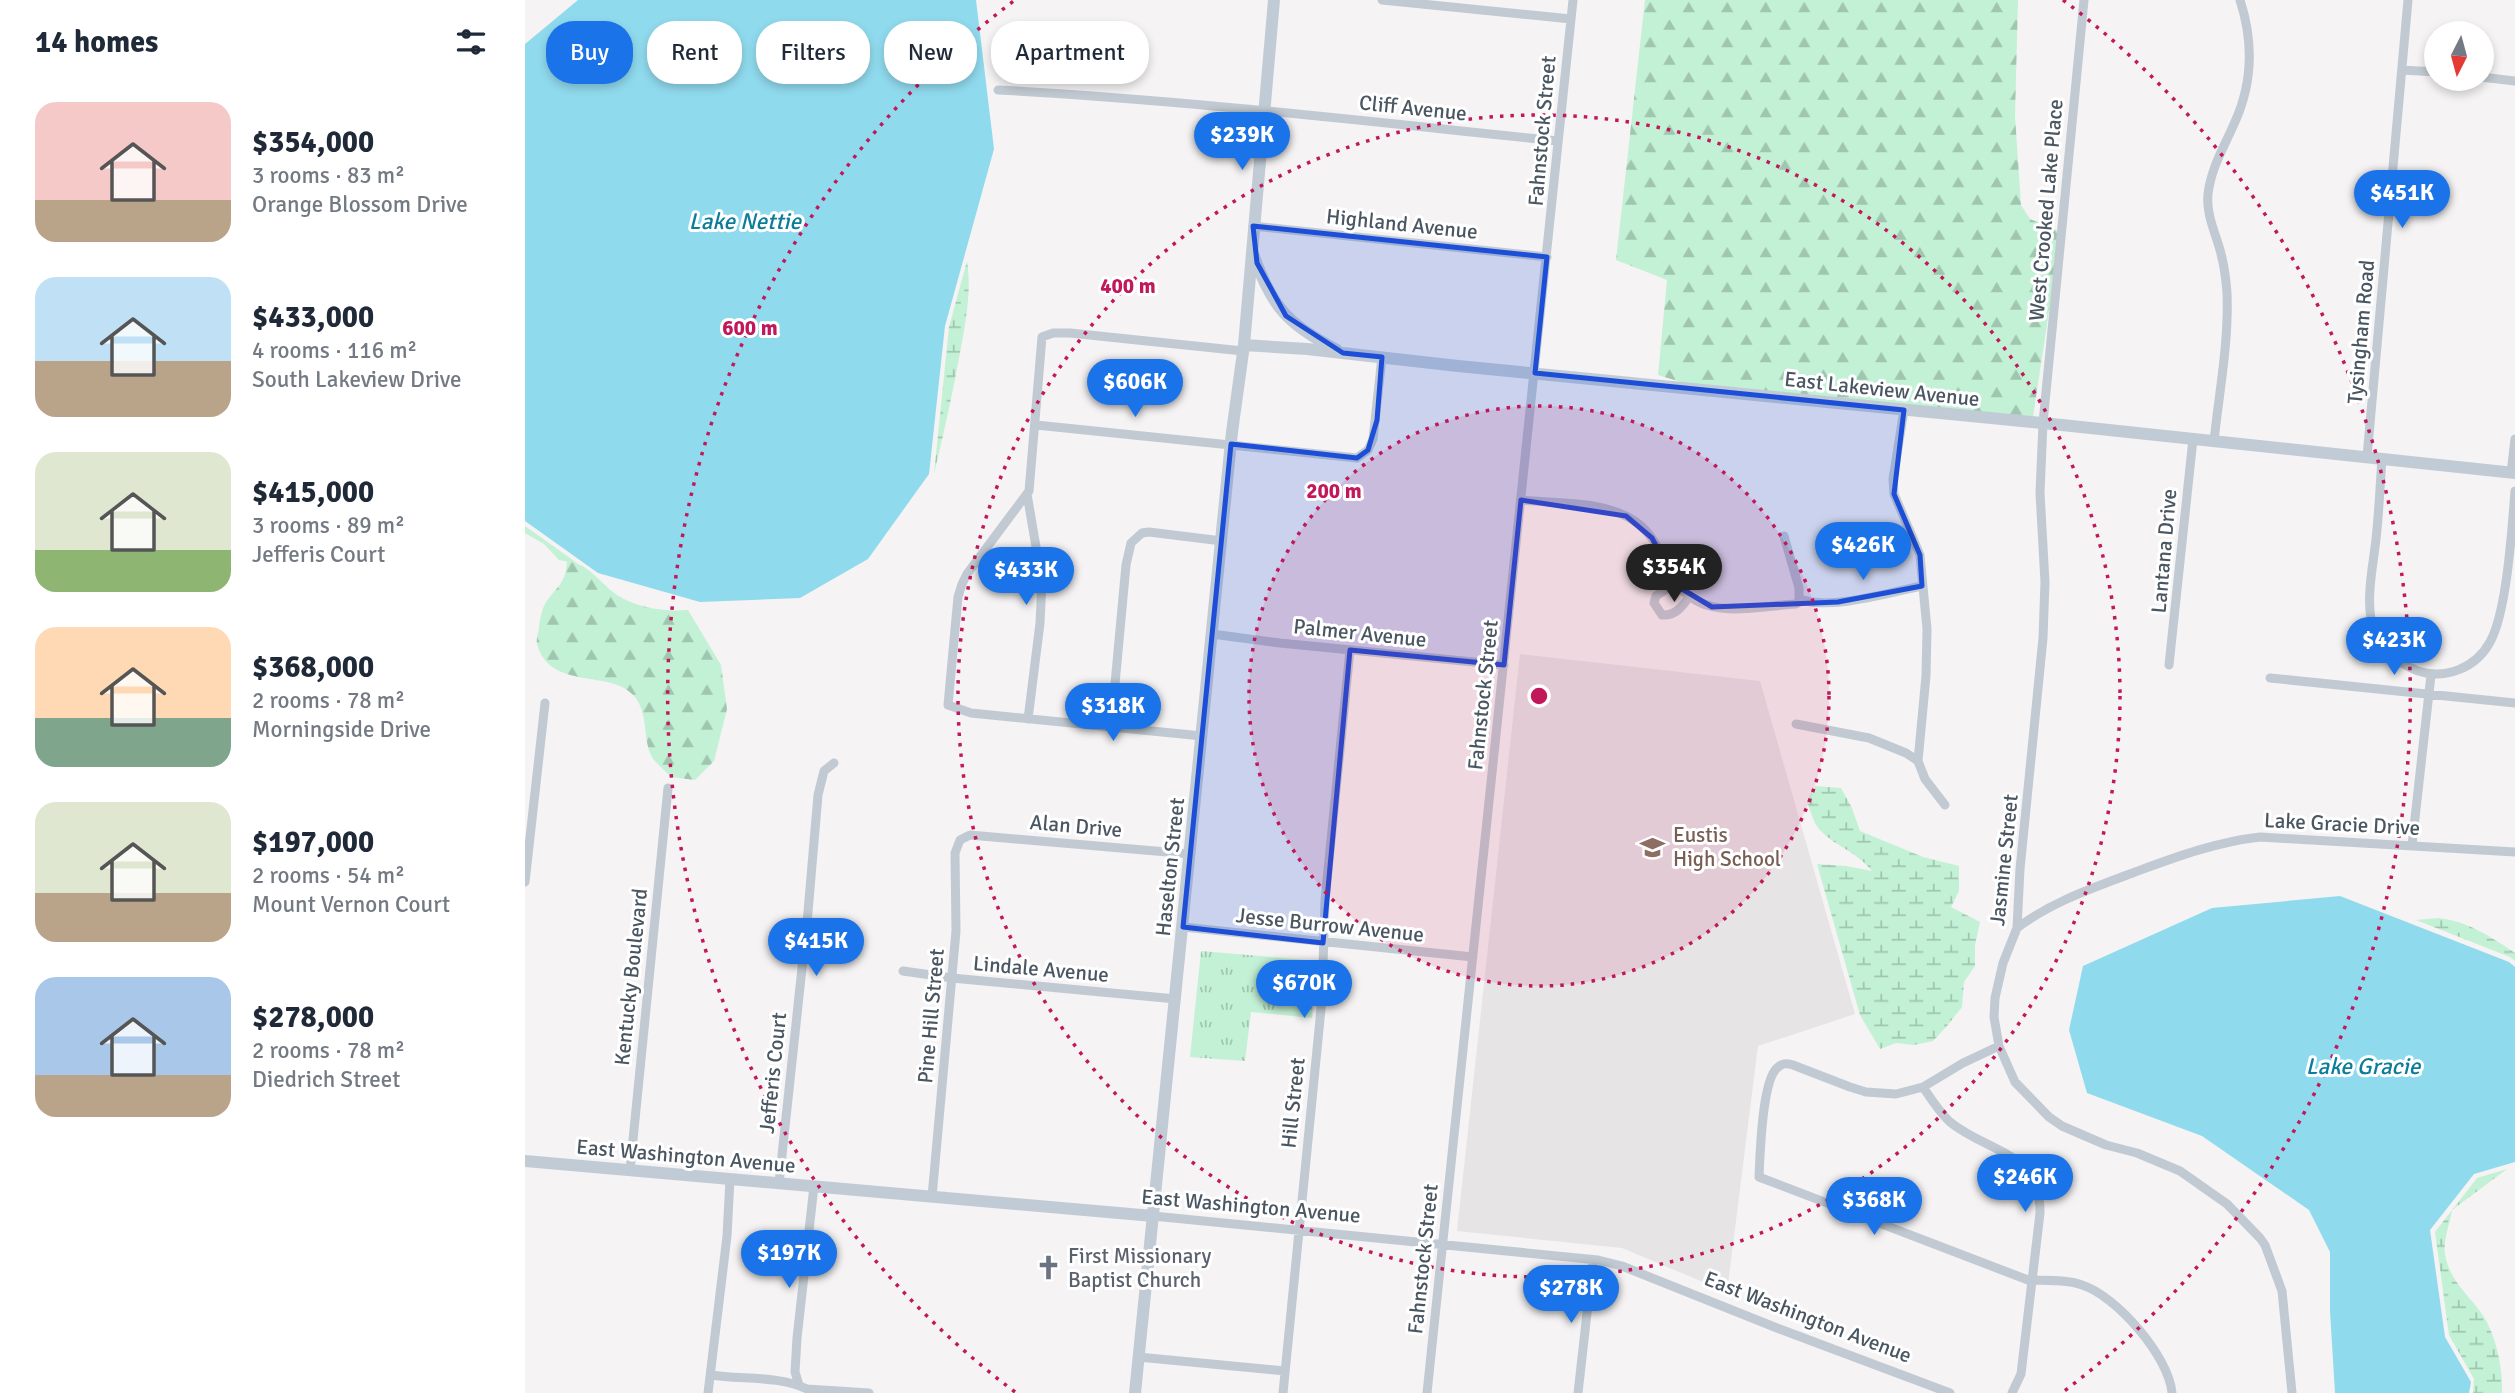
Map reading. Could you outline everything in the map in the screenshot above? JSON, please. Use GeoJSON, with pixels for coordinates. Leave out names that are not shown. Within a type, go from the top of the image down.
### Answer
{"type":"FeatureCollection","features":[{"type":"Feature","properties":{"kind":"street","name":"Haselton Street"},"geometry":{"type":"LineString","coordinates":[[1135,1393],[1231,444],[1244,348],[1273,0]]}},
{"type":"Feature","properties":{"kind":"street"},"geometry":{"type":"LineString","coordinates":[[1382,0],[1571,19]]}},
{"type":"Feature","properties":{"kind":"street","name":"Fahnstock Street"},"geometry":{"type":"LineString","coordinates":[[1427,1393],[1573,0]]}},
{"type":"Feature","properties":{"kind":"street","name":"West Crooked Lake Place"},"geometry":{"type":"LineString","coordinates":[[2043,424],[2084,0]]}},
{"type":"Feature","properties":{"kind":"street"},"geometry":{"type":"LineString","coordinates":[[2214,441],[2227,319],[2227,292],[2221,253],[2210,218],[2208,193],[2212,175],[2235,122],[2249,78],[2251,46],[2240,0]]}},
{"type":"Feature","properties":{"kind":"street","name":"Tysingham Road"},"geometry":{"type":"LineString","coordinates":[[2367,457],[2408,0]]}},
{"type":"Feature","properties":{"kind":"street"},"geometry":{"type":"LineString","coordinates":[[2402,70],[2424,71]]}},
{"type":"Feature","properties":{"kind":"street"},"geometry":{"type":"LineString","coordinates":[[2494,79],[2515,81]]}},
{"type":"Feature","properties":{"kind":"street","name":"Cliff Avenue"},"geometry":{"type":"LineString","coordinates":[[998,90],[1115,96],[1559,141]]}},
{"type":"Feature","properties":{"kind":"street","name":"Highland Avenue"},"geometry":{"type":"LineString","coordinates":[[1253,226],[1547,257]]}},
{"type":"Feature","properties":{"kind":"street"},"geometry":{"type":"LineString","coordinates":[[1251,248],[1268,290],[1286,316],[1307,334],[1343,353]]}},
{"type":"Feature","properties":{"kind":"street","name":"East Lakeview Avenue"},"geometry":{"type":"LineString","coordinates":[[1036,425],[1042,337],[1053,333],[1070,333],[1244,348],[1343,353],[2513,473]]}},
{"type":"Feature","properties":{"kind":"street"},"geometry":{"type":"LineString","coordinates":[[1028,719],[1040,623],[1042,582],[1027,494],[1036,425],[1352,458],[1364,455],[1373,439],[1382,357]]}},
{"type":"Feature","properties":{"kind":"street"},"geometry":{"type":"LineString","coordinates":[[1903,410],[1893,479],[1894,494],[1920,555],[1927,629],[1927,664],[1918,761],[1925,779],[1945,804]]}},
{"type":"Feature","properties":{"kind":"street","name":"Jasmine Street"},"geometry":{"type":"LineString","coordinates":[[1999,1046],[1994,1017],[1995,998],[2003,963],[2017,928],[2020,869],[2043,638],[2043,424]]}},
{"type":"Feature","properties":{"kind":"street","name":"Lantana Drive"},"geometry":{"type":"LineString","coordinates":[[2169,665],[2193,439]]}},
{"type":"Feature","properties":{"kind":"street"},"geometry":{"type":"LineString","coordinates":[[2513,473],[2515,439]]}},
{"type":"Feature","properties":{"kind":"street"},"geometry":{"type":"LineString","coordinates":[[2382,459],[2370,595],[2372,626],[2376,637],[2391,655],[2402,664],[2431,675],[2452,672],[2474,661],[2490,643],[2496,630],[2506,573],[2515,491]]}},
{"type":"Feature","properties":{"kind":"street"},"geometry":{"type":"LineString","coordinates":[[1027,494],[962,584],[958,597],[949,705],[971,713],[1202,736]]}},
{"type":"Feature","properties":{"kind":"street"},"geometry":{"type":"LineString","coordinates":[[1521,500],[1598,508],[1626,516],[1652,538],[1675,583],[1689,597],[1712,607],[1728,609],[1796,604],[1800,599]]}},
{"type":"Feature","properties":{"kind":"street"},"geometry":{"type":"LineString","coordinates":[[1111,727],[1126,565],[1131,543],[1135,538],[1149,532],[1222,541]]}},
{"type":"Feature","properties":{"kind":"street"},"geometry":{"type":"LineString","coordinates":[[1784,536],[1800,599]]}},
{"type":"Feature","properties":{"kind":"street"},"geometry":{"type":"LineString","coordinates":[[1675,583],[1656,596],[1654,603],[1657,611],[1662,615],[1672,614],[1689,597]]}},
{"type":"Feature","properties":{"kind":"street"},"geometry":{"type":"LineString","coordinates":[[1800,599],[1817,604],[1838,602],[1922,586]]}},
{"type":"Feature","properties":{"kind":"street","name":"Palmer Avenue"},"geometry":{"type":"LineString","coordinates":[[1212,634],[1504,665]]}},
{"type":"Feature","properties":{"kind":"street","name":"Hill Street"},"geometry":{"type":"LineString","coordinates":[[1283,1393],[1297,1229],[1322,999],[1323,943],[1350,650]]}},
{"type":"Feature","properties":{"kind":"street"},"geometry":{"type":"LineString","coordinates":[[2412,845],[2431,675]]}},
{"type":"Feature","properties":{"kind":"street"},"geometry":{"type":"LineString","coordinates":[[2270,678],[2515,704]]}},
{"type":"Feature","properties":{"kind":"street"},"geometry":{"type":"LineString","coordinates":[[525,882],[545,704]]}},
{"type":"Feature","properties":{"kind":"street"},"geometry":{"type":"LineString","coordinates":[[1796,724],[1869,738],[1891,745],[1918,761]]}},
{"type":"Feature","properties":{"kind":"street","name":"Jefferis Court"},"geometry":{"type":"LineString","coordinates":[[779,1183],[818,795],[824,771],[834,763]]}},
{"type":"Feature","properties":{"kind":"street","name":"Kentucky Boulevard"},"geometry":{"type":"LineString","coordinates":[[629,1170],[668,788]]}},
{"type":"Feature","properties":{"kind":"street","name":"Alan Drive"},"geometry":{"type":"LineString","coordinates":[[960,840],[970,835],[1190,854]]}},
{"type":"Feature","properties":{"kind":"street","name":"Lake Gracie Drive"},"geometry":{"type":"LineString","coordinates":[[2017,928],[2067,897],[2175,857],[2232,841],[2260,837],[2515,852]]}},
{"type":"Feature","properties":{"kind":"street","name":"Pine Hill Street"},"geometry":{"type":"LineString","coordinates":[[932,1197],[957,919],[955,853],[960,840]]}},
{"type":"Feature","properties":{"kind":"street","name":"Jesse Burrow Avenue"},"geometry":{"type":"LineString","coordinates":[[1183,927],[1473,957]]}},
{"type":"Feature","properties":{"kind":"street","name":"Lindale Avenue"},"geometry":{"type":"LineString","coordinates":[[902,971],[1176,999]]}},
{"type":"Feature","properties":{"kind":"street"},"geometry":{"type":"LineString","coordinates":[[2172,1393],[2169,1374],[2147,1341],[2108,1299],[2083,1285],[2031,1280],[1985,1265],[1759,1177],[1767,1090],[1775,1070],[1780,1065],[1793,1065],[1866,1092],[1896,1094],[1923,1087],[1963,1063],[1999,1046],[2015,1082],[2061,1126],[2180,1171],[2227,1204],[2260,1238],[2279,1279],[2282,1292],[2292,1393]]}},
{"type":"Feature","properties":{"kind":"street"},"geometry":{"type":"LineString","coordinates":[[1923,1087],[1950,1122],[2016,1161],[2034,1178],[2039,1189],[2040,1213],[2021,1374],[2012,1393]]}},
{"type":"Feature","properties":{"kind":"street","name":"East Washington Avenue"},"geometry":{"type":"LineString","coordinates":[[525,1161],[1297,1229],[1593,1260],[1622,1266],[1950,1393]]}},
{"type":"Feature","properties":{"kind":"street"},"geometry":{"type":"LineString","coordinates":[[708,1393],[727,1236],[730,1179]]}},
{"type":"Feature","properties":{"kind":"street"},"geometry":{"type":"LineString","coordinates":[[799,1385],[795,1371],[797,1338],[814,1186]]}},
{"type":"Feature","properties":{"kind":"street"},"geometry":{"type":"LineString","coordinates":[[1578,1393],[1593,1260]]}},
{"type":"Feature","properties":{"kind":"street"},"geometry":{"type":"LineString","coordinates":[[1139,1357],[1285,1371]]}},
{"type":"Feature","properties":{"kind":"street"},"geometry":{"type":"LineString","coordinates":[[711,1376],[755,1378],[799,1385],[807,1389],[869,1393]]}},
{"type":"Feature","properties":{"kind":"highlighted area"},"geometry":{"type":"Polygon","coordinates":[[[1253,226],[1547,257],[1535,373],[1904,410],[1894,494],[1920,555],[1922,586],[1838,602],[1712,607],[1677,586],[1652,538],[1626,516],[1521,500],[1504,665],[1350,650],[1323,943],[1183,927],[1231,444],[1357,458],[1368,450],[1377,420],[1382,357],[1343,353],[1286,316],[1257,263],[1253,226]]]}},
{"type":"Feature","properties":{"kind":"shaded area","name":"Eustis High School"},"geometry":{"type":"Polygon","coordinates":[[[1520,654],[1760,681],[1855,1014],[1758,1046],[1727,1292],[1622,1248],[1457,1231],[1520,654]]]}},
{"type":"Feature","properties":{"kind":"green space"},"geometry":{"type":"Polygon","coordinates":[[[1645,0],[2018,0],[2015,116],[2021,205],[2030,219],[2061,232],[2033,417],[1684,383],[1658,375],[1667,280],[1616,260],[1645,0]]]}},
{"type":"Feature","properties":{"kind":"green space"},"geometry":{"type":"Polygon","coordinates":[[[967,261],[969,285],[965,322],[934,474],[949,327],[967,261]]]}},
{"type":"Feature","properties":{"kind":"green space"},"geometry":{"type":"Polygon","coordinates":[[[525,526],[577,563],[559,560],[544,544],[525,533],[525,526]]]}},
{"type":"Feature","properties":{"kind":"green space"},"geometry":{"type":"Polygon","coordinates":[[[567,561],[581,566],[617,595],[633,603],[661,610],[688,610],[721,665],[727,709],[714,761],[695,780],[671,777],[654,760],[648,746],[642,710],[635,697],[625,688],[568,674],[544,659],[537,644],[541,616],[547,601],[564,578],[567,561]]]}},
{"type":"Feature","properties":{"kind":"green space"},"geometry":{"type":"Polygon","coordinates":[[[1815,786],[1841,788],[1860,831],[1923,857],[1959,866],[1959,891],[1951,907],[1980,922],[1975,945],[1975,966],[1964,982],[1962,1007],[1933,1041],[1914,1045],[1896,1043],[1880,1049],[1860,1015],[1817,864],[1872,871],[1858,857],[1826,836],[1815,823],[1807,801],[1815,786]]]}},
{"type":"Feature","properties":{"kind":"green space"},"geometry":{"type":"Polygon","coordinates":[[[2438,918],[2459,922],[2488,936],[2515,953],[2515,961],[2416,920],[2438,918]]]}},
{"type":"Feature","properties":{"kind":"green space"},"geometry":{"type":"Polygon","coordinates":[[[1201,951],[1317,961],[1312,1018],[1251,1012],[1245,1061],[1190,1057],[1201,951]]]}},
{"type":"Feature","properties":{"kind":"green space"},"geometry":{"type":"Polygon","coordinates":[[[2507,1169],[2452,1210],[2477,1178],[2507,1169]]]}},
{"type":"Feature","properties":{"kind":"green space"},"geometry":{"type":"Polygon","coordinates":[[[2452,1210],[2445,1243],[2447,1263],[2491,1332],[2500,1363],[2502,1393],[2473,1393],[2474,1379],[2449,1335],[2435,1232],[2452,1210]]]}},
{"type":"Feature","properties":{"kind":"water","name":"Lake Nettie"},"geometry":{"type":"Polygon","coordinates":[[[578,0],[976,0],[994,149],[945,326],[929,474],[868,559],[800,598],[700,602],[598,573],[525,521],[525,44],[546,27],[546,84],[633,84],[633,21],[553,21],[578,0]]]}},
{"type":"Feature","properties":{"kind":"water","name":"Lake Gracie"},"geometry":{"type":"Polygon","coordinates":[[[2340,896],[2509,962],[2515,967],[2515,1162],[2474,1174],[2430,1230],[2445,1337],[2471,1382],[2469,1393],[2335,1393],[2330,1252],[2309,1210],[2202,1136],[2087,1093],[2069,1030],[2083,966],[2212,908],[2340,896]]]}},
{"type":"Feature","properties":{"kind":"place","name":"Eustis High School"},"geometry":{"type":"Point","coordinates":[1653,847]}},
{"type":"Feature","properties":{"kind":"place","name":"First Missionary Baptist Church"},"geometry":{"type":"Point","coordinates":[1048,1268]}}]}
